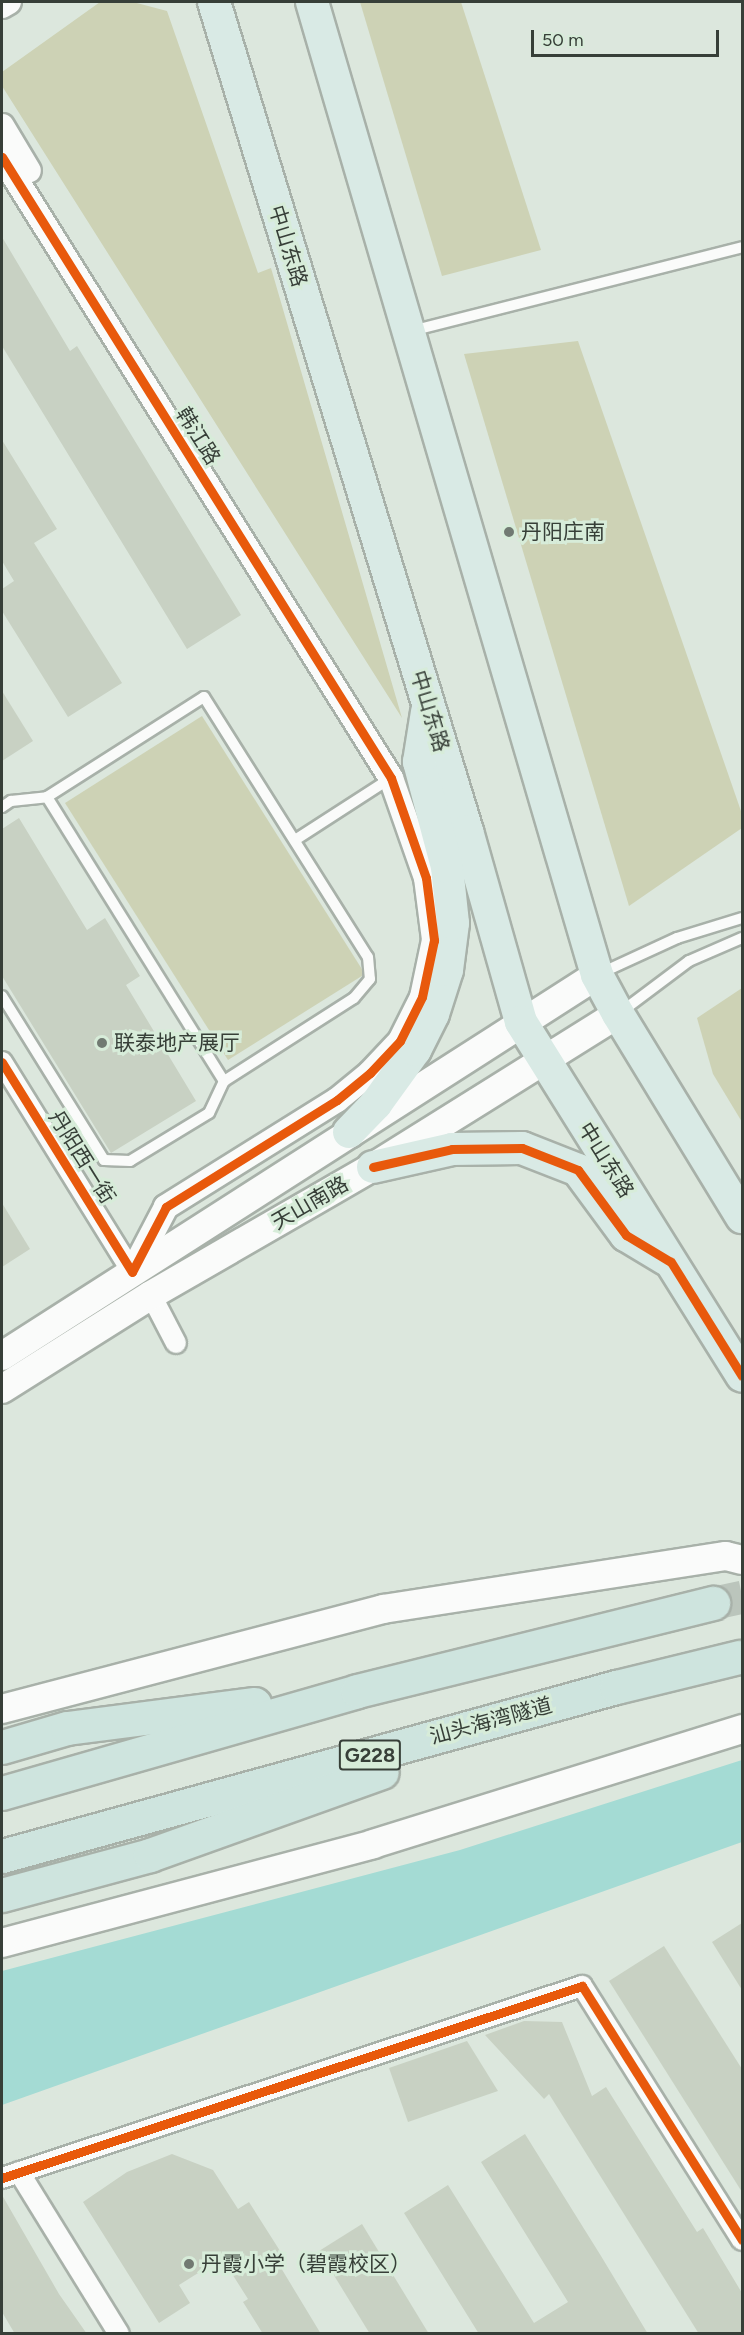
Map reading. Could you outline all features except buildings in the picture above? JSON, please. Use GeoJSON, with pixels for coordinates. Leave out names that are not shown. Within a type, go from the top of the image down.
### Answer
{"type":"FeatureCollection","features":[{"type":"Feature","properties":{"kind":"highway"},"geometry":{"type":"LineString","coordinates":[[2,1793],[357,1691],[713,1603]]}},
{"type":"Feature","properties":{"kind":"highway","name":"汕头海湾隧道"},"geometry":{"type":"LineString","coordinates":[[2,1856],[616,1687],[739,1657]]}},
{"type":"Feature","properties":{"kind":"highway"},"geometry":{"type":"LineString","coordinates":[[2,1895],[150,1856],[616,1687]]}},
{"type":"Feature","properties":{"kind":"highway"},"geometry":{"type":"LineString","coordinates":[[2,1747],[68,1728],[357,1691]]}},
{"type":"Feature","properties":{"kind":"main road","name":"中山东路"},"geometry":{"type":"LineString","coordinates":[[214,2],[428,705],[520,1022],[742,1376]]}},
{"type":"Feature","properties":{"kind":"main road"},"geometry":{"type":"LineString","coordinates":[[312,2],[597,975],[618,1014],[742,1217]]}},
{"type":"Feature","properties":{"kind":"main road"},"geometry":{"type":"LineString","coordinates":[[349,1132],[376,1104],[415,1050],[433,1014],[447,970],[453,923],[447,867],[418,762],[428,705]]}},
{"type":"Feature","properties":{"kind":"main road","name":"天山南路"},"geometry":{"type":"LineString","coordinates":[[2,1356],[520,1022],[597,975]]}},
{"type":"Feature","properties":{"kind":"main road","name":"天山南路"},"geometry":{"type":"LineString","coordinates":[[2,1389],[151,1295],[373,1167],[618,1014]]}},
{"type":"Feature","properties":{"kind":"main road"},"geometry":{"type":"LineString","coordinates":[[373,1167],[452,1149],[522,1148],[578,1170],[626,1235],[671,1262]]}},
{"type":"Feature","properties":{"kind":"main road"},"geometry":{"type":"LineString","coordinates":[[2,1709],[382,1610],[726,1556],[742,1560]]}},
{"type":"Feature","properties":{"kind":"main road"},"geometry":{"type":"LineString","coordinates":[[2,1943],[373,1844],[742,1729]]}},
{"type":"Feature","properties":{"kind":"street"},"geometry":{"type":"LineString","coordinates":[[2,6],[9,2]]}},
{"type":"Feature","properties":{"kind":"street","name":"韩江路"},"geometry":{"type":"LineString","coordinates":[[2,126],[375,730],[391,778]]}},
{"type":"Feature","properties":{"kind":"street","name":"韩江路"},"geometry":{"type":"LineString","coordinates":[[2,157],[391,778]]}},
{"type":"Feature","properties":{"kind":"street"},"geometry":{"type":"LineString","coordinates":[[132,1272],[166,1207],[337,1100],[370,1073],[400,1041],[422,997],[434,940],[426,878],[391,778]]}},
{"type":"Feature","properties":{"kind":"street","name":"丹阳西一街"},"geometry":{"type":"LineString","coordinates":[[2,1062],[132,1272]]}},
{"type":"Feature","properties":{"kind":"street"},"geometry":{"type":"LineString","coordinates":[[151,1295],[176,1343]]}},
{"type":"Feature","properties":{"kind":"street"},"geometry":{"type":"LineString","coordinates":[[119,2334],[10,2175],[582,1986],[742,2240]]}},
{"type":"Feature","properties":{"kind":"lane"},"geometry":{"type":"LineString","coordinates":[[409,331],[742,247]]}},
{"type":"Feature","properties":{"kind":"lane"},"geometry":{"type":"LineString","coordinates":[[2,807],[11,801],[47,797],[204,697],[368,957],[370,979],[354,998],[224,1081],[209,1113],[130,1161],[104,1160],[2,996]]}},
{"type":"Feature","properties":{"kind":"lane"},"geometry":{"type":"LineString","coordinates":[[295,840],[391,778]]}},
{"type":"Feature","properties":{"kind":"lane"},"geometry":{"type":"LineString","coordinates":[[47,797],[224,1081]]}},
{"type":"Feature","properties":{"kind":"lane"},"geometry":{"type":"LineString","coordinates":[[597,975],[677,938],[742,918]]}},
{"type":"Feature","properties":{"kind":"lane"},"geometry":{"type":"LineString","coordinates":[[618,1014],[690,961],[742,938]]}},
{"type":"Feature","properties":{"kind":"green space"},"geometry":{"type":"Polygon","coordinates":[[[100,2],[133,2],[167,11],[258,273],[271,268],[402,718],[2,86],[2,72],[100,2]]]}},
{"type":"Feature","properties":{"kind":"green space"},"geometry":{"type":"Polygon","coordinates":[[[360,2],[461,2],[541,250],[442,276],[360,2]]]}},
{"type":"Feature","properties":{"kind":"green space"},"geometry":{"type":"Polygon","coordinates":[[[578,341],[742,814],[742,828],[629,906],[464,354],[578,341]]]}},
{"type":"Feature","properties":{"kind":"green space"},"geometry":{"type":"Polygon","coordinates":[[[202,716],[365,974],[228,1060],[65,803],[202,716]]]}},
{"type":"Feature","properties":{"kind":"green space"},"geometry":{"type":"Polygon","coordinates":[[[742,988],[742,1122],[713,1074],[697,1018],[742,988]]]}},
{"type":"Feature","properties":{"kind":"water"},"geometry":{"type":"Polygon","coordinates":[[[742,1760],[742,1842],[2,2105],[2,1971],[460,1850],[742,1760]]]}},
{"type":"Feature","properties":{"kind":"tunnel"},"geometry":{"type":"LineString","coordinates":[[713,1603],[742,1597]]}},
{"type":"Feature","properties":{"kind":"cycle path"},"geometry":{"type":"LineString","coordinates":[[2,157],[391,778],[426,878],[434,940],[422,997],[400,1041],[370,1073],[337,1100],[166,1207],[132,1272],[2,1062]]}},
{"type":"Feature","properties":{"kind":"cycle path"},"geometry":{"type":"LineString","coordinates":[[373,1167],[452,1149],[522,1148],[578,1170],[626,1235],[671,1262],[742,1376]]}},
{"type":"Feature","properties":{"kind":"cycle path"},"geometry":{"type":"LineString","coordinates":[[2,2178],[582,1986],[742,2240]]}},
{"type":"Feature","properties":{"kind":"place","name":"丹阳庄南"},"geometry":{"type":"Point","coordinates":[509,532]}},
{"type":"Feature","properties":{"kind":"place","name":"联泰地产展厅"},"geometry":{"type":"Point","coordinates":[102,1043]}},
{"type":"Feature","properties":{"kind":"place","name":"丹霞小学（碧霞校区）"},"geometry":{"type":"Point","coordinates":[189,2264]}}]}
